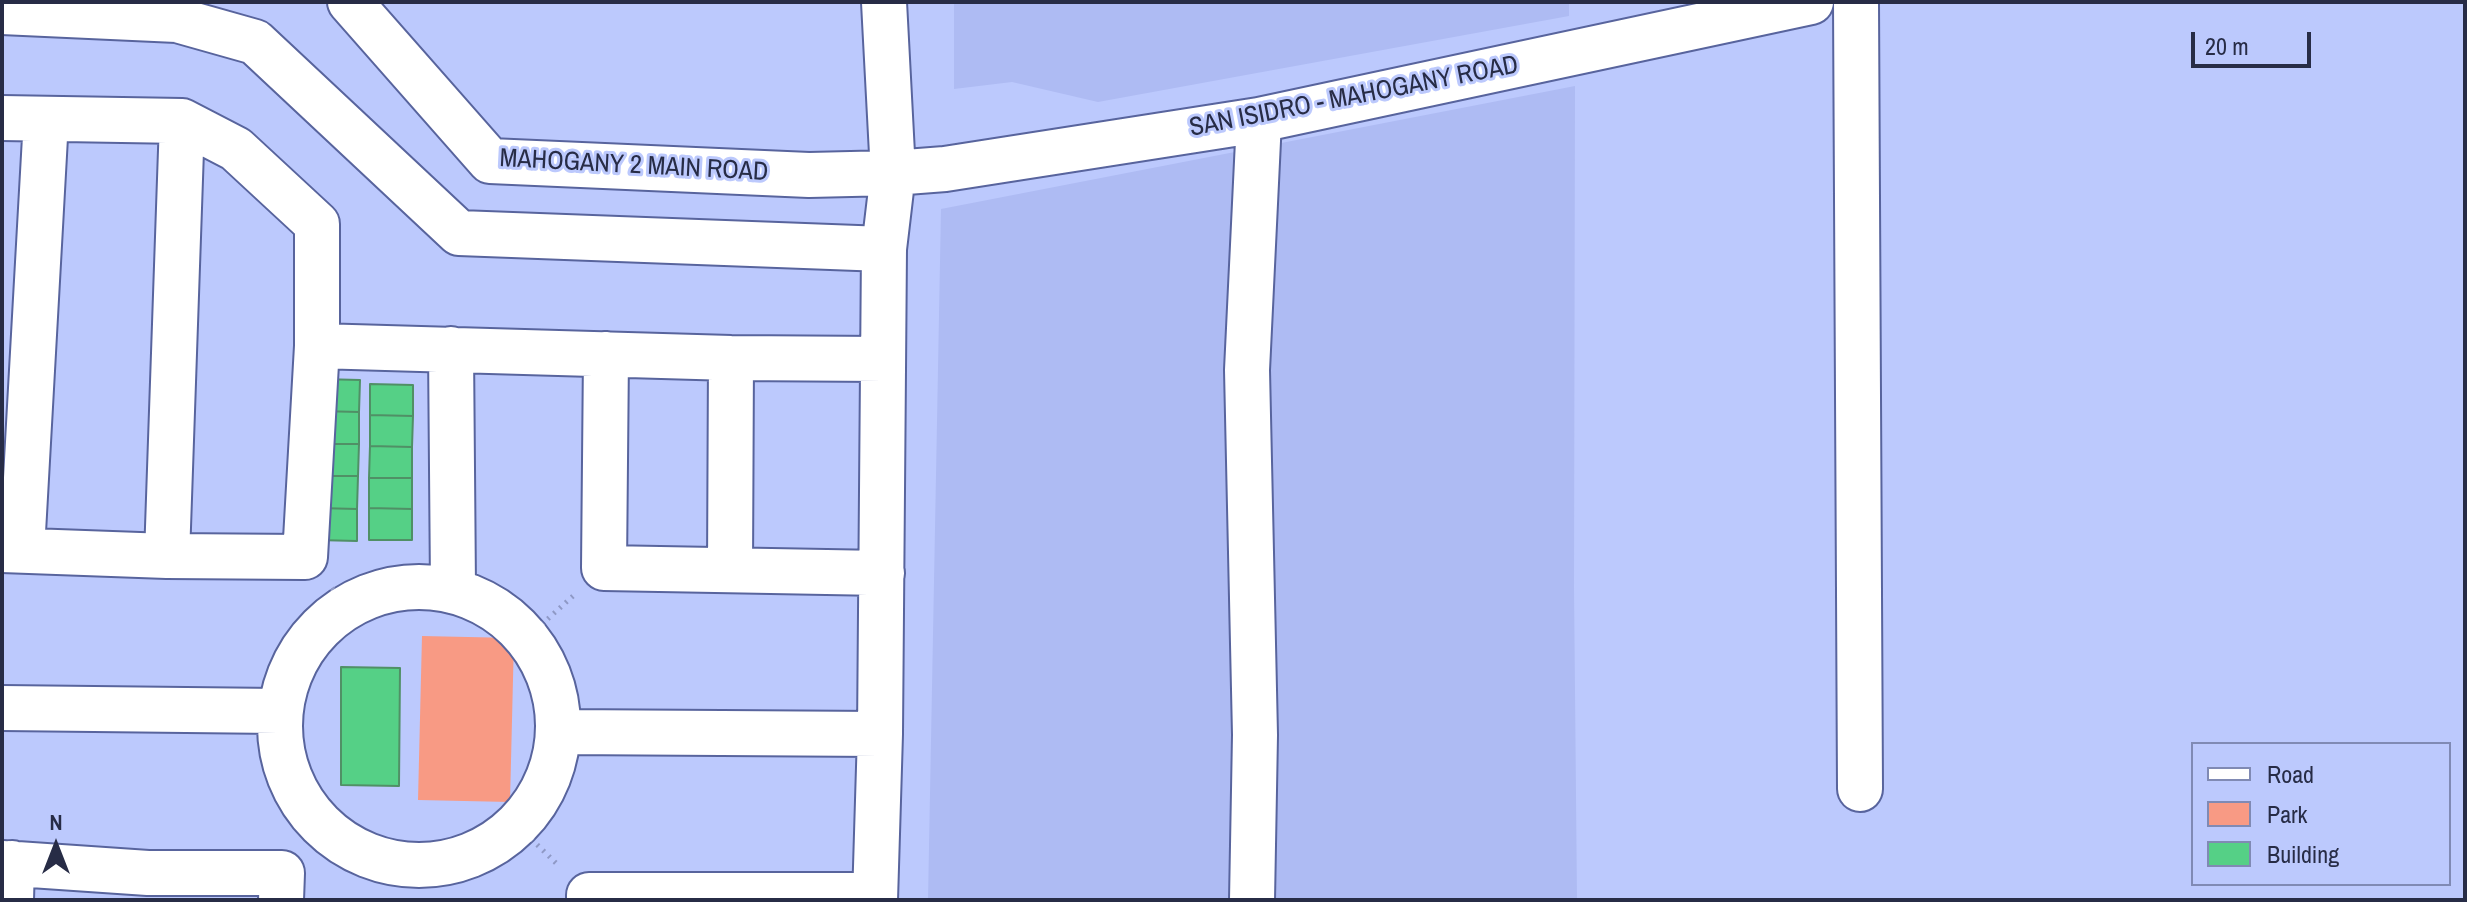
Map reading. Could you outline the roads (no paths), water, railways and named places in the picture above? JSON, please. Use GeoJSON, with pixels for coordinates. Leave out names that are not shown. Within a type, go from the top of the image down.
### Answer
{"type":"FeatureCollection","features":[{"type":"Feature","properties":{"kind":"street","name":"MAHOGANY 2 MAIN ROAD"},"geometry":{"type":"LineString","coordinates":[[350,2],[490,161],[809,175],[893,173]]}},
{"type":"Feature","properties":{"kind":"street"},"geometry":{"type":"LineString","coordinates":[[589,898],[875,898],[880,734],[884,249],[893,173],[884,2]]}},
{"type":"Feature","properties":{"kind":"street","name":"SAN ISIDRO - MAHOGANY ROAD"},"geometry":{"type":"LineString","coordinates":[[893,173],[945,169],[1259,120],[1811,2]]}},
{"type":"Feature","properties":{"kind":"street"},"geometry":{"type":"LineString","coordinates":[[1856,2],[1860,789]]}},
{"type":"Feature","properties":{"kind":"street"},"geometry":{"type":"LineString","coordinates":[[2,12],[177,20],[255,42],[459,233],[884,249]]}},
{"type":"Feature","properties":{"kind":"street"},"geometry":{"type":"LineString","coordinates":[[2,118],[182,121],[236,149],[317,224],[317,346],[305,557],[12,550],[46,119]]}},
{"type":"Feature","properties":{"kind":"street"},"geometry":{"type":"LineString","coordinates":[[1252,900],[1255,735],[1247,370],[1259,120]]}},
{"type":"Feature","properties":{"kind":"street"},"geometry":{"type":"LineString","coordinates":[[167,556],[182,121]]}},
{"type":"Feature","properties":{"kind":"street"},"geometry":{"type":"LineString","coordinates":[[317,346],[731,358],[883,359]]}},
{"type":"Feature","properties":{"kind":"street"},"geometry":{"type":"LineString","coordinates":[[451,349],[453,588]]}},
{"type":"Feature","properties":{"kind":"street"},"geometry":{"type":"LineString","coordinates":[[606,354],[604,568],[882,573]]}},
{"type":"Feature","properties":{"kind":"street"},"geometry":{"type":"LineString","coordinates":[[730,569],[731,358]]}},
{"type":"Feature","properties":{"kind":"street"},"geometry":{"type":"LineString","coordinates":[[453,588],[495,606],[530,635],[555,681],[563,732],[520,828],[432,884],[372,861],[321,829],[286,775],[278,711],[289,669],[313,633],[346,605],[453,588]]}},
{"type":"Feature","properties":{"kind":"street"},"geometry":{"type":"LineString","coordinates":[[2,708],[278,711]]}},
{"type":"Feature","properties":{"kind":"street"},"geometry":{"type":"LineString","coordinates":[[563,732],[880,734]]}},
{"type":"Feature","properties":{"kind":"street"},"geometry":{"type":"LineString","coordinates":[[9,875],[147,886],[282,873],[281,900]]}}]}
